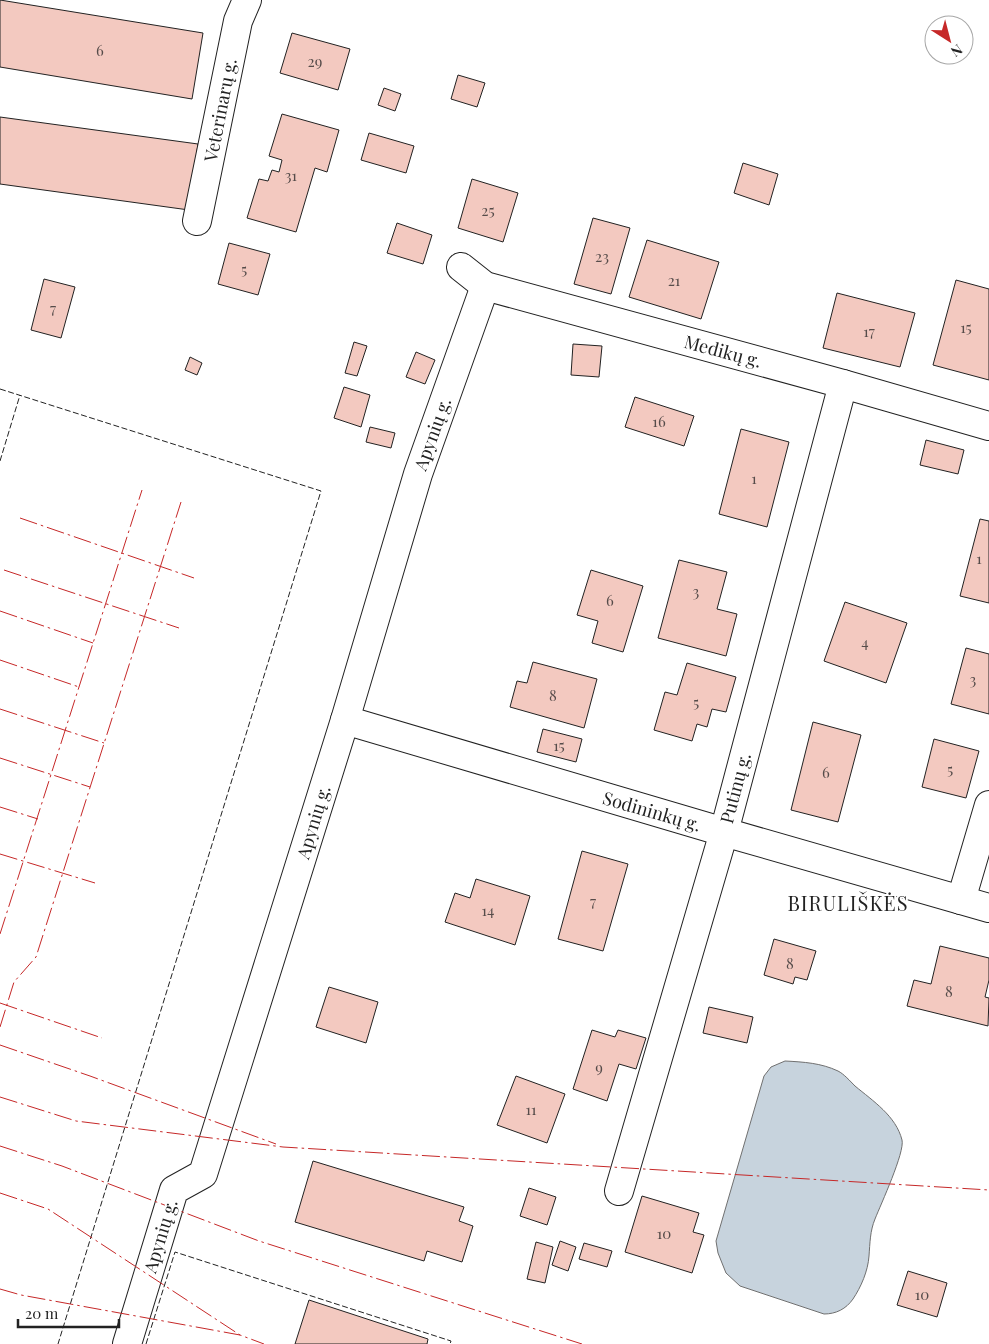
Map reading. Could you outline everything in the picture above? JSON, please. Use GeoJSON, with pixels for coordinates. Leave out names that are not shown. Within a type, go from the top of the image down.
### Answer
{"type":"FeatureCollection","features":[{"type":"Feature","properties":{"kind":"street","name":"Veterinarų g."},"geometry":{"type":"LineString","coordinates":[[197,221],[238,21],[248,0]]}},
{"type":"Feature","properties":{"kind":"street","name":"Medikų g."},"geometry":{"type":"LineString","coordinates":[[461,267],[485,286],[989,426]]}},
{"type":"Feature","properties":{"kind":"street","name":"Apynių g."},"geometry":{"type":"LineString","coordinates":[[127,1344],[174,1190],[203,1174],[345,720],[418,474],[485,286]]}},
{"type":"Feature","properties":{"kind":"street","name":"Putinų g."},"geometry":{"type":"LineString","coordinates":[[619,1191],[724,832],[843,384]]}},
{"type":"Feature","properties":{"kind":"street","name":"Sodininkų g."},"geometry":{"type":"LineString","coordinates":[[345,720],[989,908]]}},
{"type":"Feature","properties":{"kind":"street"},"geometry":{"type":"LineString","coordinates":[[961,900],[989,805]]}},
{"type":"Feature","properties":{"kind":"shaded area"},"geometry":{"type":"Polygon","coordinates":[[[785,1061],[806,1062],[832,1068],[840,1072],[889,1116],[899,1131],[902,1140],[900,1155],[872,1228],[864,1279],[850,1303],[833,1313],[824,1314],[740,1286],[726,1273],[718,1253],[716,1241],[764,1076],[771,1067],[785,1061]]]}},
{"type":"Feature","properties":{"kind":"building"},"geometry":{"type":"Polygon","coordinates":[[[0,0],[203,33],[192,99],[0,67],[0,0]]]}},
{"type":"Feature","properties":{"kind":"building"},"geometry":{"type":"Polygon","coordinates":[[[292,33],[350,49],[338,90],[280,73],[292,33]]]}},
{"type":"Feature","properties":{"kind":"building"},"geometry":{"type":"Polygon","coordinates":[[[458,75],[485,83],[477,107],[451,99],[458,75]]]}},
{"type":"Feature","properties":{"kind":"building"},"geometry":{"type":"Polygon","coordinates":[[[384,88],[401,94],[395,111],[378,105],[384,88]]]}},
{"type":"Feature","properties":{"kind":"building"},"geometry":{"type":"Polygon","coordinates":[[[282,114],[339,130],[327,172],[315,168],[296,232],[247,218],[259,179],[268,181],[272,170],[279,172],[282,160],[269,156],[282,114]]]}},
{"type":"Feature","properties":{"kind":"building"},"geometry":{"type":"Polygon","coordinates":[[[0,117],[198,144],[189,210],[0,184],[0,117]]]}},
{"type":"Feature","properties":{"kind":"building"},"geometry":{"type":"Polygon","coordinates":[[[369,133],[414,146],[406,173],[361,160],[369,133]]]}},
{"type":"Feature","properties":{"kind":"building"},"geometry":{"type":"Polygon","coordinates":[[[743,163],[778,174],[769,205],[734,193],[743,163]]]}},
{"type":"Feature","properties":{"kind":"building"},"geometry":{"type":"Polygon","coordinates":[[[472,179],[518,193],[503,242],[458,228],[472,179]]]}},
{"type":"Feature","properties":{"kind":"building"},"geometry":{"type":"Polygon","coordinates":[[[593,218],[630,228],[611,294],[574,284],[593,218]]]}},
{"type":"Feature","properties":{"kind":"building"},"geometry":{"type":"Polygon","coordinates":[[[397,223],[432,235],[423,264],[387,253],[397,223]]]}},
{"type":"Feature","properties":{"kind":"building"},"geometry":{"type":"Polygon","coordinates":[[[647,240],[719,262],[701,319],[629,297],[647,240]]]}},
{"type":"Feature","properties":{"kind":"building"},"geometry":{"type":"Polygon","coordinates":[[[229,243],[270,254],[258,295],[218,284],[229,243]]]}},
{"type":"Feature","properties":{"kind":"building"},"geometry":{"type":"Polygon","coordinates":[[[44,279],[75,287],[61,338],[31,330],[44,279]]]}},
{"type":"Feature","properties":{"kind":"building"},"geometry":{"type":"Polygon","coordinates":[[[956,280],[989,289],[989,380],[933,365],[956,280]]]}},
{"type":"Feature","properties":{"kind":"building"},"geometry":{"type":"Polygon","coordinates":[[[837,293],[915,313],[900,367],[823,348],[837,293]]]}},
{"type":"Feature","properties":{"kind":"building"},"geometry":{"type":"Polygon","coordinates":[[[354,342],[367,346],[357,376],[345,373],[354,342]]]}},
{"type":"Feature","properties":{"kind":"building"},"geometry":{"type":"Polygon","coordinates":[[[573,344],[602,346],[599,377],[571,375],[573,344]]]}},
{"type":"Feature","properties":{"kind":"building"},"geometry":{"type":"Polygon","coordinates":[[[416,352],[435,360],[425,384],[406,377],[416,352]]]}},
{"type":"Feature","properties":{"kind":"building"},"geometry":{"type":"Polygon","coordinates":[[[190,357],[202,363],[197,375],[185,370],[190,357]]]}},
{"type":"Feature","properties":{"kind":"building"},"geometry":{"type":"Polygon","coordinates":[[[344,387],[370,395],[361,427],[334,418],[344,387]]]}},
{"type":"Feature","properties":{"kind":"building"},"geometry":{"type":"Polygon","coordinates":[[[635,397],[694,416],[684,446],[625,427],[635,397]]]}},
{"type":"Feature","properties":{"kind":"building"},"geometry":{"type":"Polygon","coordinates":[[[370,427],[395,433],[391,448],[366,442],[370,427]]]}},
{"type":"Feature","properties":{"kind":"building"},"geometry":{"type":"Polygon","coordinates":[[[741,429],[789,442],[767,527],[719,514],[741,429]]]}},
{"type":"Feature","properties":{"kind":"building"},"geometry":{"type":"Polygon","coordinates":[[[926,440],[964,450],[958,474],[920,465],[926,440]]]}},
{"type":"Feature","properties":{"kind":"building"},"geometry":{"type":"Polygon","coordinates":[[[980,519],[989,521],[989,603],[960,596],[980,519]]]}},
{"type":"Feature","properties":{"kind":"building"},"geometry":{"type":"Polygon","coordinates":[[[679,560],[727,572],[717,609],[737,614],[726,656],[658,638],[679,560]]]}},
{"type":"Feature","properties":{"kind":"building"},"geometry":{"type":"Polygon","coordinates":[[[591,570],[643,586],[623,652],[592,643],[598,621],[577,615],[591,570]]]}},
{"type":"Feature","properties":{"kind":"building"},"geometry":{"type":"Polygon","coordinates":[[[845,602],[907,623],[886,683],[824,661],[845,602]]]}},
{"type":"Feature","properties":{"kind":"building"},"geometry":{"type":"Polygon","coordinates":[[[966,648],[989,654],[989,714],[951,704],[966,648]]]}},
{"type":"Feature","properties":{"kind":"building"},"geometry":{"type":"Polygon","coordinates":[[[533,662],[597,679],[584,728],[510,707],[517,681],[527,683],[533,662]]]}},
{"type":"Feature","properties":{"kind":"building"},"geometry":{"type":"Polygon","coordinates":[[[687,663],[736,677],[726,712],[712,709],[707,727],[697,724],[692,741],[654,730],[665,692],[677,695],[687,663]]]}},
{"type":"Feature","properties":{"kind":"building"},"geometry":{"type":"Polygon","coordinates":[[[813,722],[861,735],[838,822],[791,810],[813,722]]]}},
{"type":"Feature","properties":{"kind":"building"},"geometry":{"type":"Polygon","coordinates":[[[543,729],[582,739],[576,762],[537,752],[543,729]]]}},
{"type":"Feature","properties":{"kind":"building"},"geometry":{"type":"Polygon","coordinates":[[[934,739],[979,751],[966,798],[922,787],[934,739]]]}},
{"type":"Feature","properties":{"kind":"building"},"geometry":{"type":"Polygon","coordinates":[[[582,851],[628,864],[603,951],[558,939],[582,851]]]}},
{"type":"Feature","properties":{"kind":"building"},"geometry":{"type":"Polygon","coordinates":[[[476,879],[530,896],[515,945],[445,922],[455,893],[470,898],[476,879]]]}},
{"type":"Feature","properties":{"kind":"building"},"geometry":{"type":"Polygon","coordinates":[[[774,939],[816,951],[807,980],[795,977],[793,984],[764,975],[774,939]]]}},
{"type":"Feature","properties":{"kind":"building"},"geometry":{"type":"Polygon","coordinates":[[[940,946],[989,958],[989,980],[985,997],[989,998],[988,1026],[907,1006],[914,980],[931,984],[940,946]]]}},
{"type":"Feature","properties":{"kind":"building"},"geometry":{"type":"Polygon","coordinates":[[[329,987],[378,1002],[366,1043],[316,1027],[329,987]]]}},
{"type":"Feature","properties":{"kind":"building"},"geometry":{"type":"Polygon","coordinates":[[[709,1007],[753,1017],[747,1043],[703,1033],[709,1007]]]}},
{"type":"Feature","properties":{"kind":"building"},"geometry":{"type":"Polygon","coordinates":[[[592,1030],[615,1037],[618,1030],[646,1038],[636,1069],[619,1064],[607,1101],[573,1089],[592,1030]]]}},
{"type":"Feature","properties":{"kind":"building"},"geometry":{"type":"Polygon","coordinates":[[[516,1076],[565,1094],[547,1143],[497,1125],[516,1076]]]}},
{"type":"Feature","properties":{"kind":"building"},"geometry":{"type":"Polygon","coordinates":[[[313,1161],[464,1207],[459,1221],[473,1226],[462,1262],[427,1251],[424,1261],[295,1222],[313,1161]]]}},
{"type":"Feature","properties":{"kind":"building"},"geometry":{"type":"Polygon","coordinates":[[[529,1188],[556,1197],[547,1225],[520,1216],[529,1188]]]}},
{"type":"Feature","properties":{"kind":"building"},"geometry":{"type":"Polygon","coordinates":[[[642,1196],[699,1213],[693,1232],[704,1235],[692,1273],[625,1252],[642,1196]]]}},
{"type":"Feature","properties":{"kind":"building"},"geometry":{"type":"Polygon","coordinates":[[[560,1241],[576,1247],[568,1271],[552,1265],[560,1241]]]}},
{"type":"Feature","properties":{"kind":"building"},"geometry":{"type":"Polygon","coordinates":[[[536,1242],[553,1247],[545,1283],[527,1279],[536,1242]]]}},
{"type":"Feature","properties":{"kind":"building"},"geometry":{"type":"Polygon","coordinates":[[[584,1243],[612,1251],[607,1267],[579,1259],[584,1243]]]}},
{"type":"Feature","properties":{"kind":"building"},"geometry":{"type":"Polygon","coordinates":[[[908,1271],[947,1283],[937,1317],[897,1305],[908,1271]]]}},
{"type":"Feature","properties":{"kind":"building"},"geometry":{"type":"Polygon","coordinates":[[[309,1300],[428,1339],[427,1344],[295,1344],[309,1300]]]}},
{"type":"Feature","properties":{"kind":"fence"},"geometry":{"type":"LineString","coordinates":[[0,389],[321,491],[58,1344]]}},
{"type":"Feature","properties":{"kind":"fence"},"geometry":{"type":"LineString","coordinates":[[0,461],[20,395]]}},
{"type":"Feature","properties":{"kind":"fence"},"geometry":{"type":"LineString","coordinates":[[146,1344],[175,1252],[451,1341],[450,1344]]}},
{"type":"Feature","properties":{"kind":"power"},"geometry":{"type":"LineString","coordinates":[[0,934],[142,490]]}},
{"type":"Feature","properties":{"kind":"power"},"geometry":{"type":"LineString","coordinates":[[0,1027],[14,982],[36,957],[181,502]]}},
{"type":"Feature","properties":{"kind":"power"},"geometry":{"type":"LineString","coordinates":[[20,518],[194,578]]}},
{"type":"Feature","properties":{"kind":"power"},"geometry":{"type":"LineString","coordinates":[[4,570],[179,628]]}},
{"type":"Feature","properties":{"kind":"power"},"geometry":{"type":"LineString","coordinates":[[0,611],[93,643]]}},
{"type":"Feature","properties":{"kind":"power"},"geometry":{"type":"LineString","coordinates":[[0,660],[79,687]]}},
{"type":"Feature","properties":{"kind":"power"},"geometry":{"type":"LineString","coordinates":[[0,709],[104,743]]}},
{"type":"Feature","properties":{"kind":"power"},"geometry":{"type":"LineString","coordinates":[[0,758],[90,787]]}},
{"type":"Feature","properties":{"kind":"power"},"geometry":{"type":"LineString","coordinates":[[0,807],[38,819]]}},
{"type":"Feature","properties":{"kind":"power"},"geometry":{"type":"LineString","coordinates":[[0,854],[95,883]]}},
{"type":"Feature","properties":{"kind":"power"},"geometry":{"type":"LineString","coordinates":[[0,1003],[102,1038]]}},
{"type":"Feature","properties":{"kind":"power"},"geometry":{"type":"LineString","coordinates":[[0,1045],[276,1144]]}},
{"type":"Feature","properties":{"kind":"power"},"geometry":{"type":"LineString","coordinates":[[0,1097],[76,1121],[283,1147],[989,1190]]}},
{"type":"Feature","properties":{"kind":"power"},"geometry":{"type":"LineString","coordinates":[[0,1146],[62,1166],[259,1241],[582,1344]]}},
{"type":"Feature","properties":{"kind":"power"},"geometry":{"type":"LineString","coordinates":[[0,1193],[48,1209],[240,1335]]}},
{"type":"Feature","properties":{"kind":"power"},"geometry":{"type":"LineString","coordinates":[[0,1289],[21,1295],[240,1335],[264,1344]]}},
{"type":"Feature","properties":{"kind":"district","name":"BIRULIŠKĖS"},"geometry":{"type":"Point","coordinates":[848,902]}}]}
